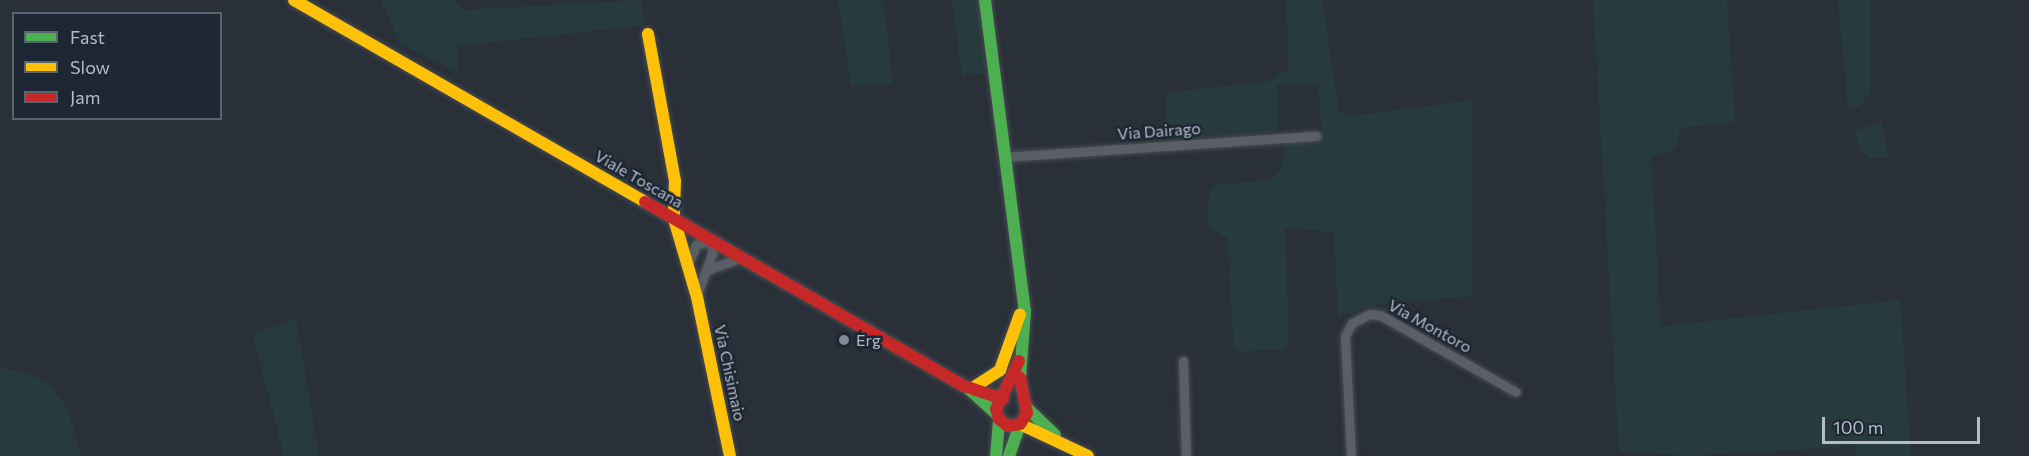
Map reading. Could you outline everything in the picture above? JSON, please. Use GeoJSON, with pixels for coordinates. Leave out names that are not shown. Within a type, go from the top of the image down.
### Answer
{"type":"FeatureCollection","features":[{"type":"Feature","properties":{"kind":"street","name":"Viale Toscana"},"geometry":{"type":"LineString","coordinates":[[294,0],[969,388],[1003,399]]}},
{"type":"Feature","properties":{"kind":"street"},"geometry":{"type":"LineString","coordinates":[[985,0],[1024,301],[1019,361],[1025,405],[1009,456]]}},
{"type":"Feature","properties":{"kind":"street","name":"Via Chisimaio"},"geometry":{"type":"LineString","coordinates":[[648,34],[675,181],[674,219],[697,297],[730,456]]}},
{"type":"Feature","properties":{"kind":"street","name":"Via Dairago"},"geometry":{"type":"LineString","coordinates":[[1004,157],[1316,136]]}},
{"type":"Feature","properties":{"kind":"street","name":"Via Chisimaio"},"geometry":{"type":"LineString","coordinates":[[697,297],[712,254],[712,240]]}},
{"type":"Feature","properties":{"kind":"street"},"geometry":{"type":"LineString","coordinates":[[688,264],[696,245],[712,240]]}},
{"type":"Feature","properties":{"kind":"street"},"geometry":{"type":"LineString","coordinates":[[704,274],[715,265],[742,257]]}},
{"type":"Feature","properties":{"kind":"street"},"geometry":{"type":"LineString","coordinates":[[969,388],[990,379],[1003,365],[1024,301]]}},
{"type":"Feature","properties":{"kind":"street","name":"Via Montoro"},"geometry":{"type":"LineString","coordinates":[[1351,456],[1346,333],[1352,323],[1370,314],[1380,315],[1516,392]]}},
{"type":"Feature","properties":{"kind":"street"},"geometry":{"type":"LineString","coordinates":[[996,456],[998,417],[1019,361]]}},
{"type":"Feature","properties":{"kind":"street"},"geometry":{"type":"LineString","coordinates":[[1183,361],[1186,456]]}},
{"type":"Feature","properties":{"kind":"street","name":"Viale Toscana"},"geometry":{"type":"LineString","coordinates":[[969,388],[998,417]]}},
{"type":"Feature","properties":{"kind":"street"},"geometry":{"type":"LineString","coordinates":[[1003,399],[1015,396],[1060,440]]}},
{"type":"Feature","properties":{"kind":"street"},"geometry":{"type":"LineString","coordinates":[[998,417],[1008,426],[1020,424],[1060,440],[1088,456]]}},
{"type":"Feature","properties":{"kind":"green space"},"geometry":{"type":"Polygon","coordinates":[[[381,0],[455,0],[462,10],[641,0],[645,25],[457,46],[459,73],[400,44],[381,0]]]}},
{"type":"Feature","properties":{"kind":"green space"},"geometry":{"type":"Polygon","coordinates":[[[838,0],[883,0],[893,83],[851,86],[838,0]]]}},
{"type":"Feature","properties":{"kind":"green space"},"geometry":{"type":"Polygon","coordinates":[[[952,0],[979,0],[986,73],[962,77],[952,0]]]}},
{"type":"Feature","properties":{"kind":"green space"},"geometry":{"type":"Polygon","coordinates":[[[1286,0],[1322,0],[1339,110],[1352,116],[1472,100],[1472,296],[1381,304],[1338,317],[1334,232],[1285,228],[1289,343],[1285,349],[1240,352],[1234,349],[1227,238],[1207,226],[1209,195],[1214,185],[1271,180],[1281,170],[1286,142],[1322,138],[1318,84],[1277,85],[1278,132],[1171,139],[1164,103],[1167,92],[1267,82],[1289,69],[1286,0]]]}},
{"type":"Feature","properties":{"kind":"green space"},"geometry":{"type":"Polygon","coordinates":[[[1593,0],[1727,0],[1735,122],[1680,128],[1676,149],[1651,157],[1661,326],[1900,300],[1911,456],[1857,456],[1856,446],[1689,456],[1619,451],[1593,0]]]}},
{"type":"Feature","properties":{"kind":"green space"},"geometry":{"type":"Polygon","coordinates":[[[1838,0],[1871,0],[1870,92],[1861,106],[1848,110],[1838,0]]]}},
{"type":"Feature","properties":{"kind":"green space"},"geometry":{"type":"Polygon","coordinates":[[[1882,121],[1888,157],[1871,159],[1861,151],[1854,132],[1882,121]]]}},
{"type":"Feature","properties":{"kind":"green space"},"geometry":{"type":"Polygon","coordinates":[[[296,318],[319,456],[284,456],[253,334],[296,318]]]}},
{"type":"Feature","properties":{"kind":"green space"},"geometry":{"type":"Polygon","coordinates":[[[0,368],[24,372],[49,384],[68,409],[81,456],[0,456],[0,368]]]}},
{"type":"Feature","properties":{"kind":"traffic: fast"},"geometry":{"type":"LineString","coordinates":[[985,0],[1025,311],[1020,378]]}},
{"type":"Feature","properties":{"kind":"traffic: fast"},"geometry":{"type":"LineString","coordinates":[[969,389],[997,414]]}},
{"type":"Feature","properties":{"kind":"traffic: fast"},"geometry":{"type":"LineString","coordinates":[[1026,407],[1055,435]]}},
{"type":"Feature","properties":{"kind":"traffic: fast"},"geometry":{"type":"LineString","coordinates":[[996,456],[999,419]]}},
{"type":"Feature","properties":{"kind":"traffic: fast"},"geometry":{"type":"LineString","coordinates":[[1009,456],[1020,424]]}},
{"type":"Feature","properties":{"kind":"traffic: slow"},"geometry":{"type":"LineString","coordinates":[[294,0],[645,202]]}},
{"type":"Feature","properties":{"kind":"traffic: slow"},"geometry":{"type":"LineString","coordinates":[[648,34],[675,181],[674,219]]}},
{"type":"Feature","properties":{"kind":"traffic: slow"},"geometry":{"type":"LineString","coordinates":[[674,219],[697,297],[730,456]]}},
{"type":"Feature","properties":{"kind":"traffic: slow"},"geometry":{"type":"LineString","coordinates":[[971,389],[1000,370],[1020,314]]}},
{"type":"Feature","properties":{"kind":"traffic: slow"},"geometry":{"type":"LineString","coordinates":[[1020,424],[1088,456]]}},
{"type":"Feature","properties":{"kind":"traffic: jam"},"geometry":{"type":"LineString","coordinates":[[645,202],[964,386],[1003,399]]}},
{"type":"Feature","properties":{"kind":"traffic: jam"},"geometry":{"type":"LineString","coordinates":[[1019,361],[996,409],[999,419],[1008,426],[1020,424],[1027,413],[1020,378]]}},
{"type":"Feature","properties":{"kind":"place","name":"Erg"},"geometry":{"type":"Point","coordinates":[844,340]}}]}
